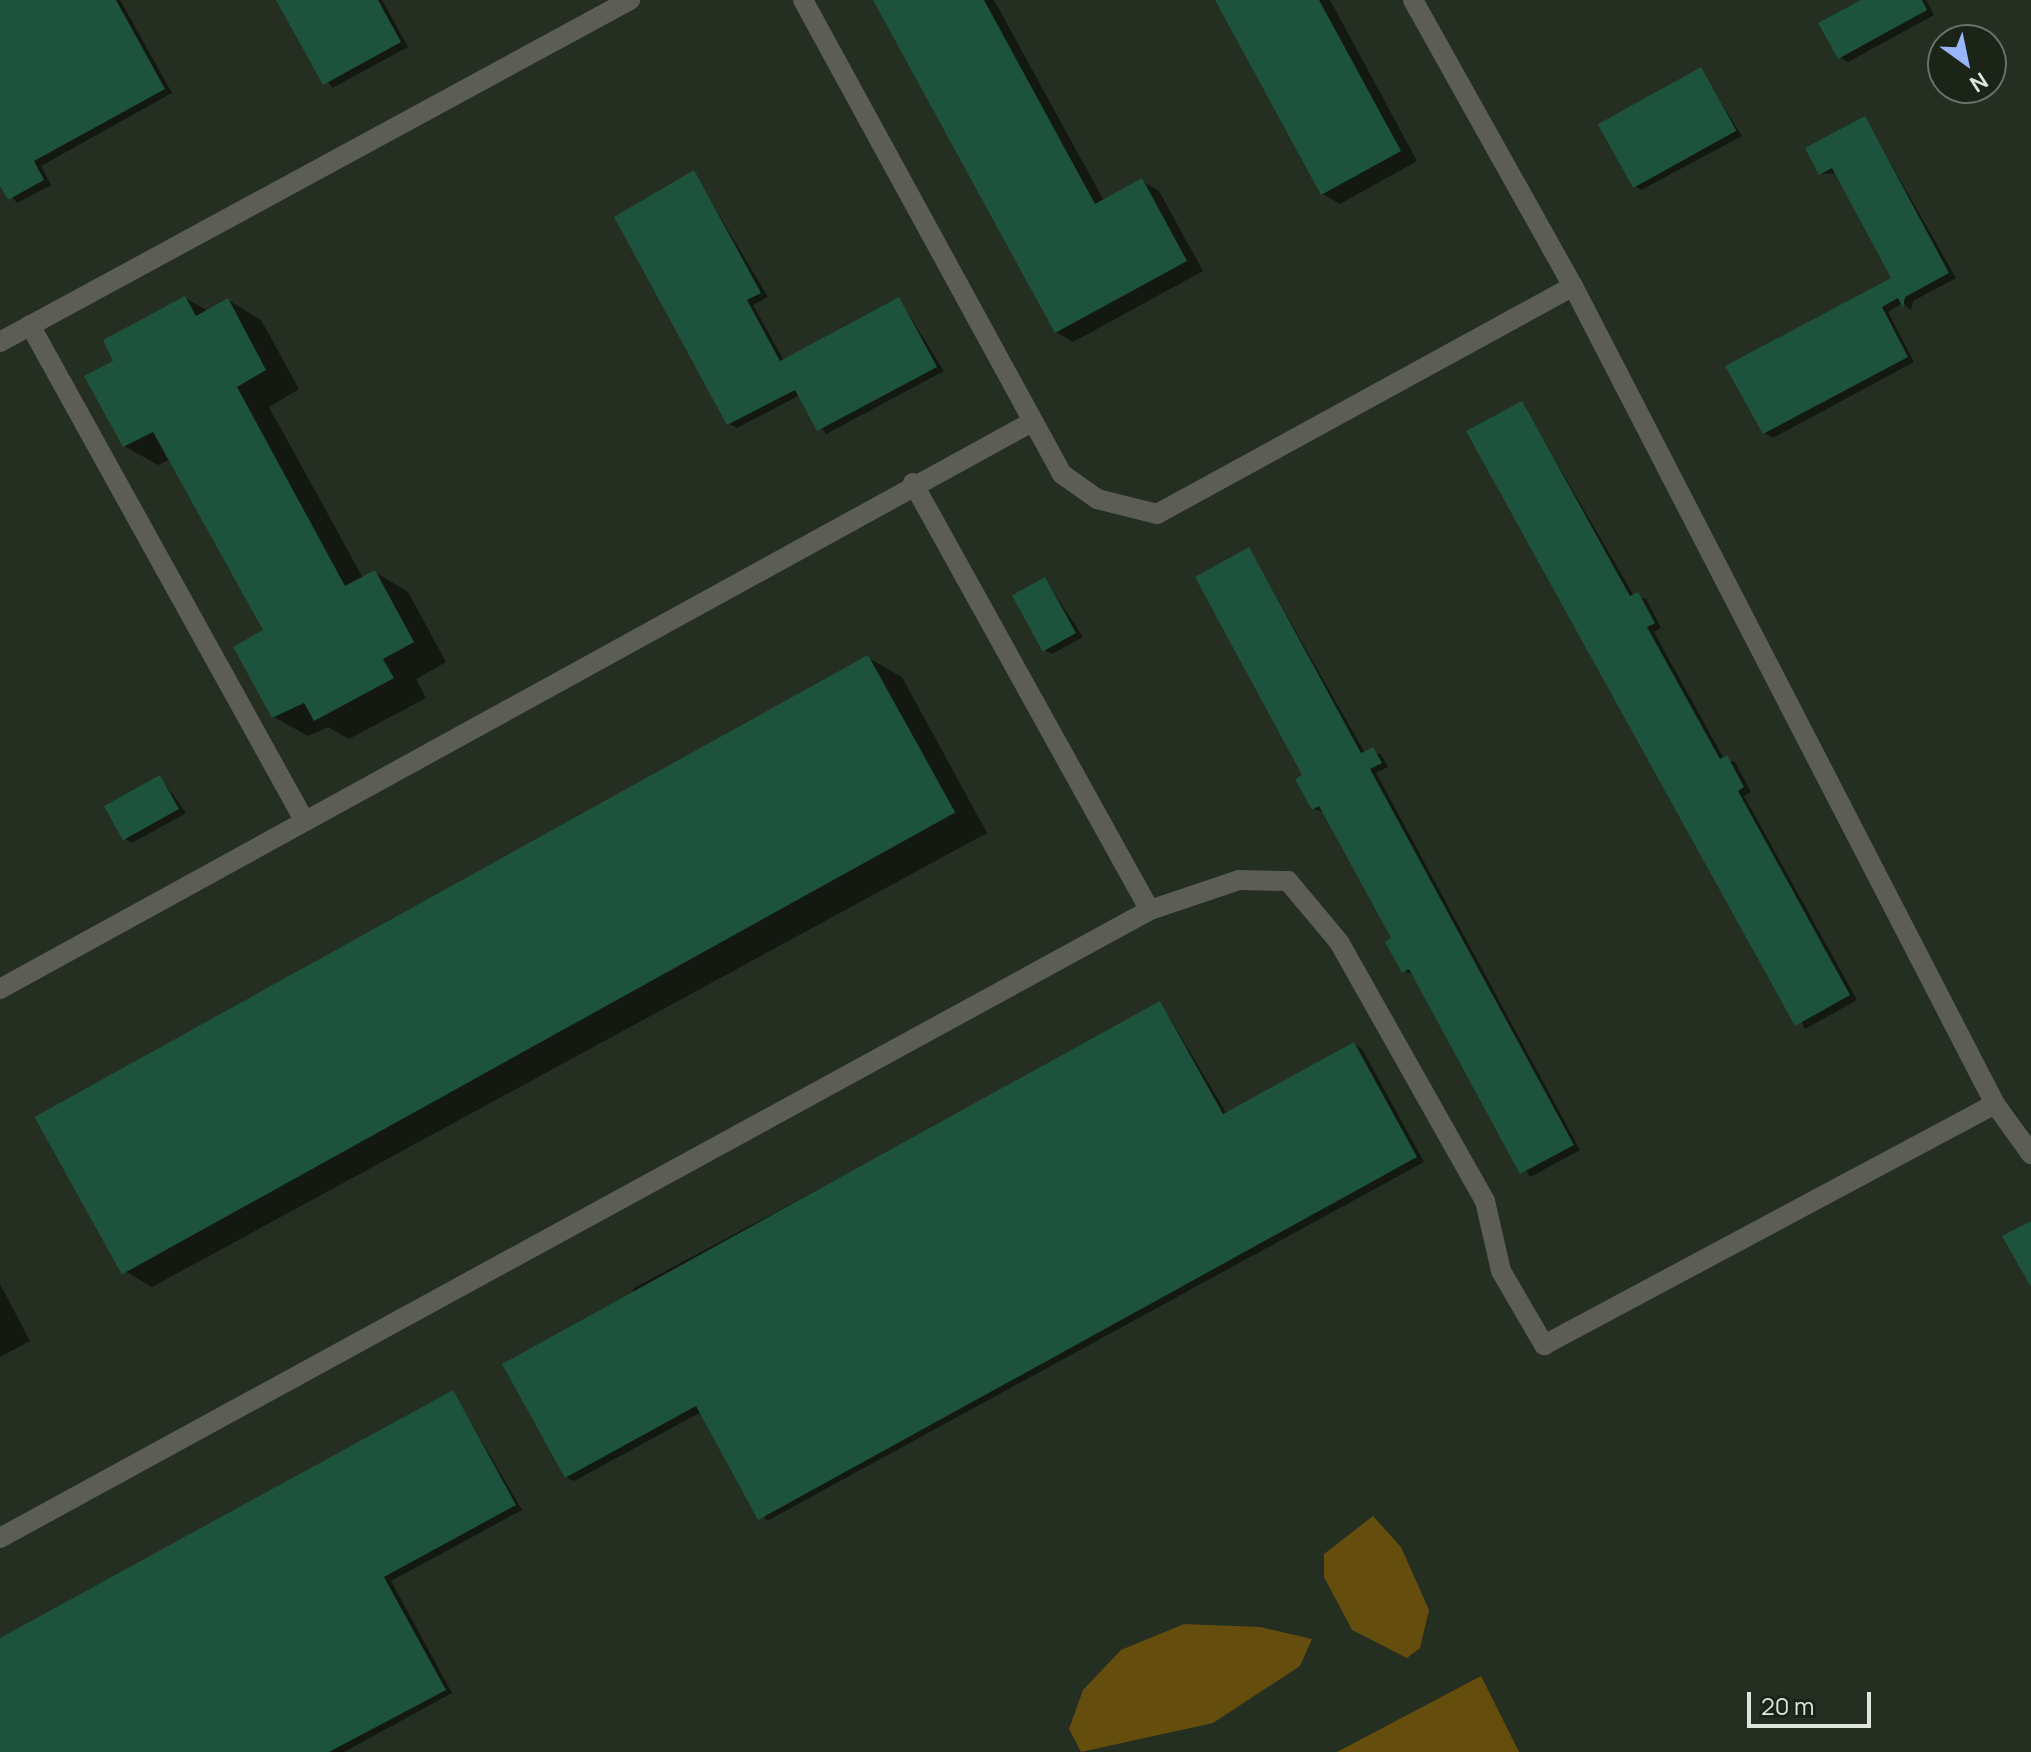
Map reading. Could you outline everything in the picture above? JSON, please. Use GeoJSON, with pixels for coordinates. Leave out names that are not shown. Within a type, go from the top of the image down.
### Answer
{"type":"FeatureCollection","features":[{"type":"Feature","properties":{"kind":"lane"},"geometry":{"type":"LineString","coordinates":[[0,342],[630,0]]}},
{"type":"Feature","properties":{"kind":"lane"},"geometry":{"type":"LineString","coordinates":[[803,0],[1062,474],[1097,499],[1157,514],[1573,286]]}},
{"type":"Feature","properties":{"kind":"lane"},"geometry":{"type":"LineString","coordinates":[[1413,0],[1573,286],[1995,1104],[2031,1154]]}},
{"type":"Feature","properties":{"kind":"lane"},"geometry":{"type":"LineString","coordinates":[[30,325],[304,820]]}},
{"type":"Feature","properties":{"kind":"lane"},"geometry":{"type":"LineString","coordinates":[[0,989],[913,483],[1032,422]]}},
{"type":"Feature","properties":{"kind":"lane"},"geometry":{"type":"LineString","coordinates":[[913,483],[1150,910]]}},
{"type":"Feature","properties":{"kind":"lane"},"geometry":{"type":"LineString","coordinates":[[0,1538],[1150,910],[1239,880],[1288,881],[1339,942],[1485,1201],[1501,1271],[1544,1345],[1995,1104]]}},
{"type":"Feature","properties":{"kind":"shaded area"},"geometry":{"type":"Polygon","coordinates":[[[1373,1516],[1401,1547],[1429,1610],[1420,1648],[1407,1658],[1352,1630],[1324,1577],[1324,1554],[1373,1516]]]}},
{"type":"Feature","properties":{"kind":"shaded area"},"geometry":{"type":"Polygon","coordinates":[[[1184,1624],[1260,1627],[1312,1639],[1300,1666],[1213,1723],[1081,1752],[1069,1729],[1083,1690],[1121,1650],[1184,1624]]]}},
{"type":"Feature","properties":{"kind":"shaded area"},"geometry":{"type":"Polygon","coordinates":[[[1481,1676],[1519,1752],[1337,1752],[1481,1676]]]}},
{"type":"Feature","properties":{"kind":"building"},"geometry":{"type":"Polygon","coordinates":[[[0,0],[116,0],[165,89],[34,161],[44,180],[8,200],[0,186],[0,0]]]}},
{"type":"Feature","properties":{"kind":"building"},"geometry":{"type":"Polygon","coordinates":[[[276,0],[378,0],[401,42],[323,85],[276,0]]]}},
{"type":"Feature","properties":{"kind":"building"},"geometry":{"type":"Polygon","coordinates":[[[873,0],[984,0],[1095,204],[1142,178],[1187,261],[1055,333],[873,0]]]}},
{"type":"Feature","properties":{"kind":"building"},"geometry":{"type":"Polygon","coordinates":[[[1215,0],[1319,0],[1401,151],[1321,195],[1215,0]]]}},
{"type":"Feature","properties":{"kind":"building"},"geometry":{"type":"Polygon","coordinates":[[[1861,0],[1922,0],[1927,10],[1838,59],[1818,23],[1861,0]]]}},
{"type":"Feature","properties":{"kind":"building"},"geometry":{"type":"Polygon","coordinates":[[[1701,67],[1736,131],[1633,188],[1598,124],[1701,67]]]}},
{"type":"Feature","properties":{"kind":"building"},"geometry":{"type":"Polygon","coordinates":[[[1865,116],[1949,273],[1905,297],[1903,308],[1898,298],[1882,307],[1908,357],[1763,434],[1725,366],[1891,278],[1832,168],[1819,175],[1805,148],[1865,116]]]}},
{"type":"Feature","properties":{"kind":"building"},"geometry":{"type":"Polygon","coordinates":[[[694,170],[761,293],[747,300],[780,361],[899,297],[937,367],[817,431],[795,390],[727,425],[614,217],[694,170]]]}},
{"type":"Feature","properties":{"kind":"building"},"geometry":{"type":"Polygon","coordinates":[[[185,296],[196,316],[228,298],[266,370],[237,387],[345,586],[375,570],[414,642],[383,659],[394,678],[314,721],[304,703],[272,718],[233,647],[263,630],[153,432],[123,447],[84,376],[113,361],[103,340],[185,296]]]}},
{"type":"Feature","properties":{"kind":"building"},"geometry":{"type":"Polygon","coordinates":[[[1522,401],[1630,596],[1638,592],[1655,623],[1647,627],[1720,759],[1727,755],[1744,787],[1738,791],[1850,995],[1795,1026],[1466,431],[1522,401]]]}},
{"type":"Feature","properties":{"kind":"building"},"geometry":{"type":"Polygon","coordinates":[[[1249,547],[1361,753],[1373,747],[1382,763],[1370,769],[1574,1145],[1520,1174],[1409,969],[1402,973],[1385,942],[1391,938],[1319,806],[1312,810],[1295,779],[1302,775],[1195,577],[1249,547]]]}},
{"type":"Feature","properties":{"kind":"building"},"geometry":{"type":"Polygon","coordinates":[[[1045,577],[1076,633],[1043,651],[1012,595],[1045,577]]]}},
{"type":"Feature","properties":{"kind":"building"},"geometry":{"type":"Polygon","coordinates":[[[868,655],[955,812],[122,1274],[34,1117],[868,655]]]}},
{"type":"Feature","properties":{"kind":"building"},"geometry":{"type":"Polygon","coordinates":[[[160,775],[179,809],[123,840],[104,806],[160,775]]]}},
{"type":"Feature","properties":{"kind":"building"},"geometry":{"type":"Polygon","coordinates":[[[1160,1001],[1223,1114],[1354,1042],[1417,1157],[758,1520],[696,1406],[565,1478],[502,1364],[1160,1001]]]}},
{"type":"Feature","properties":{"kind":"building"},"geometry":{"type":"Polygon","coordinates":[[[2031,1221],[2031,1287],[2002,1236],[2031,1221]]]}},
{"type":"Feature","properties":{"kind":"building"},"geometry":{"type":"Polygon","coordinates":[[[453,1390],[516,1505],[384,1577],[446,1690],[329,1752],[0,1752],[0,1638],[453,1390]]]}}]}
